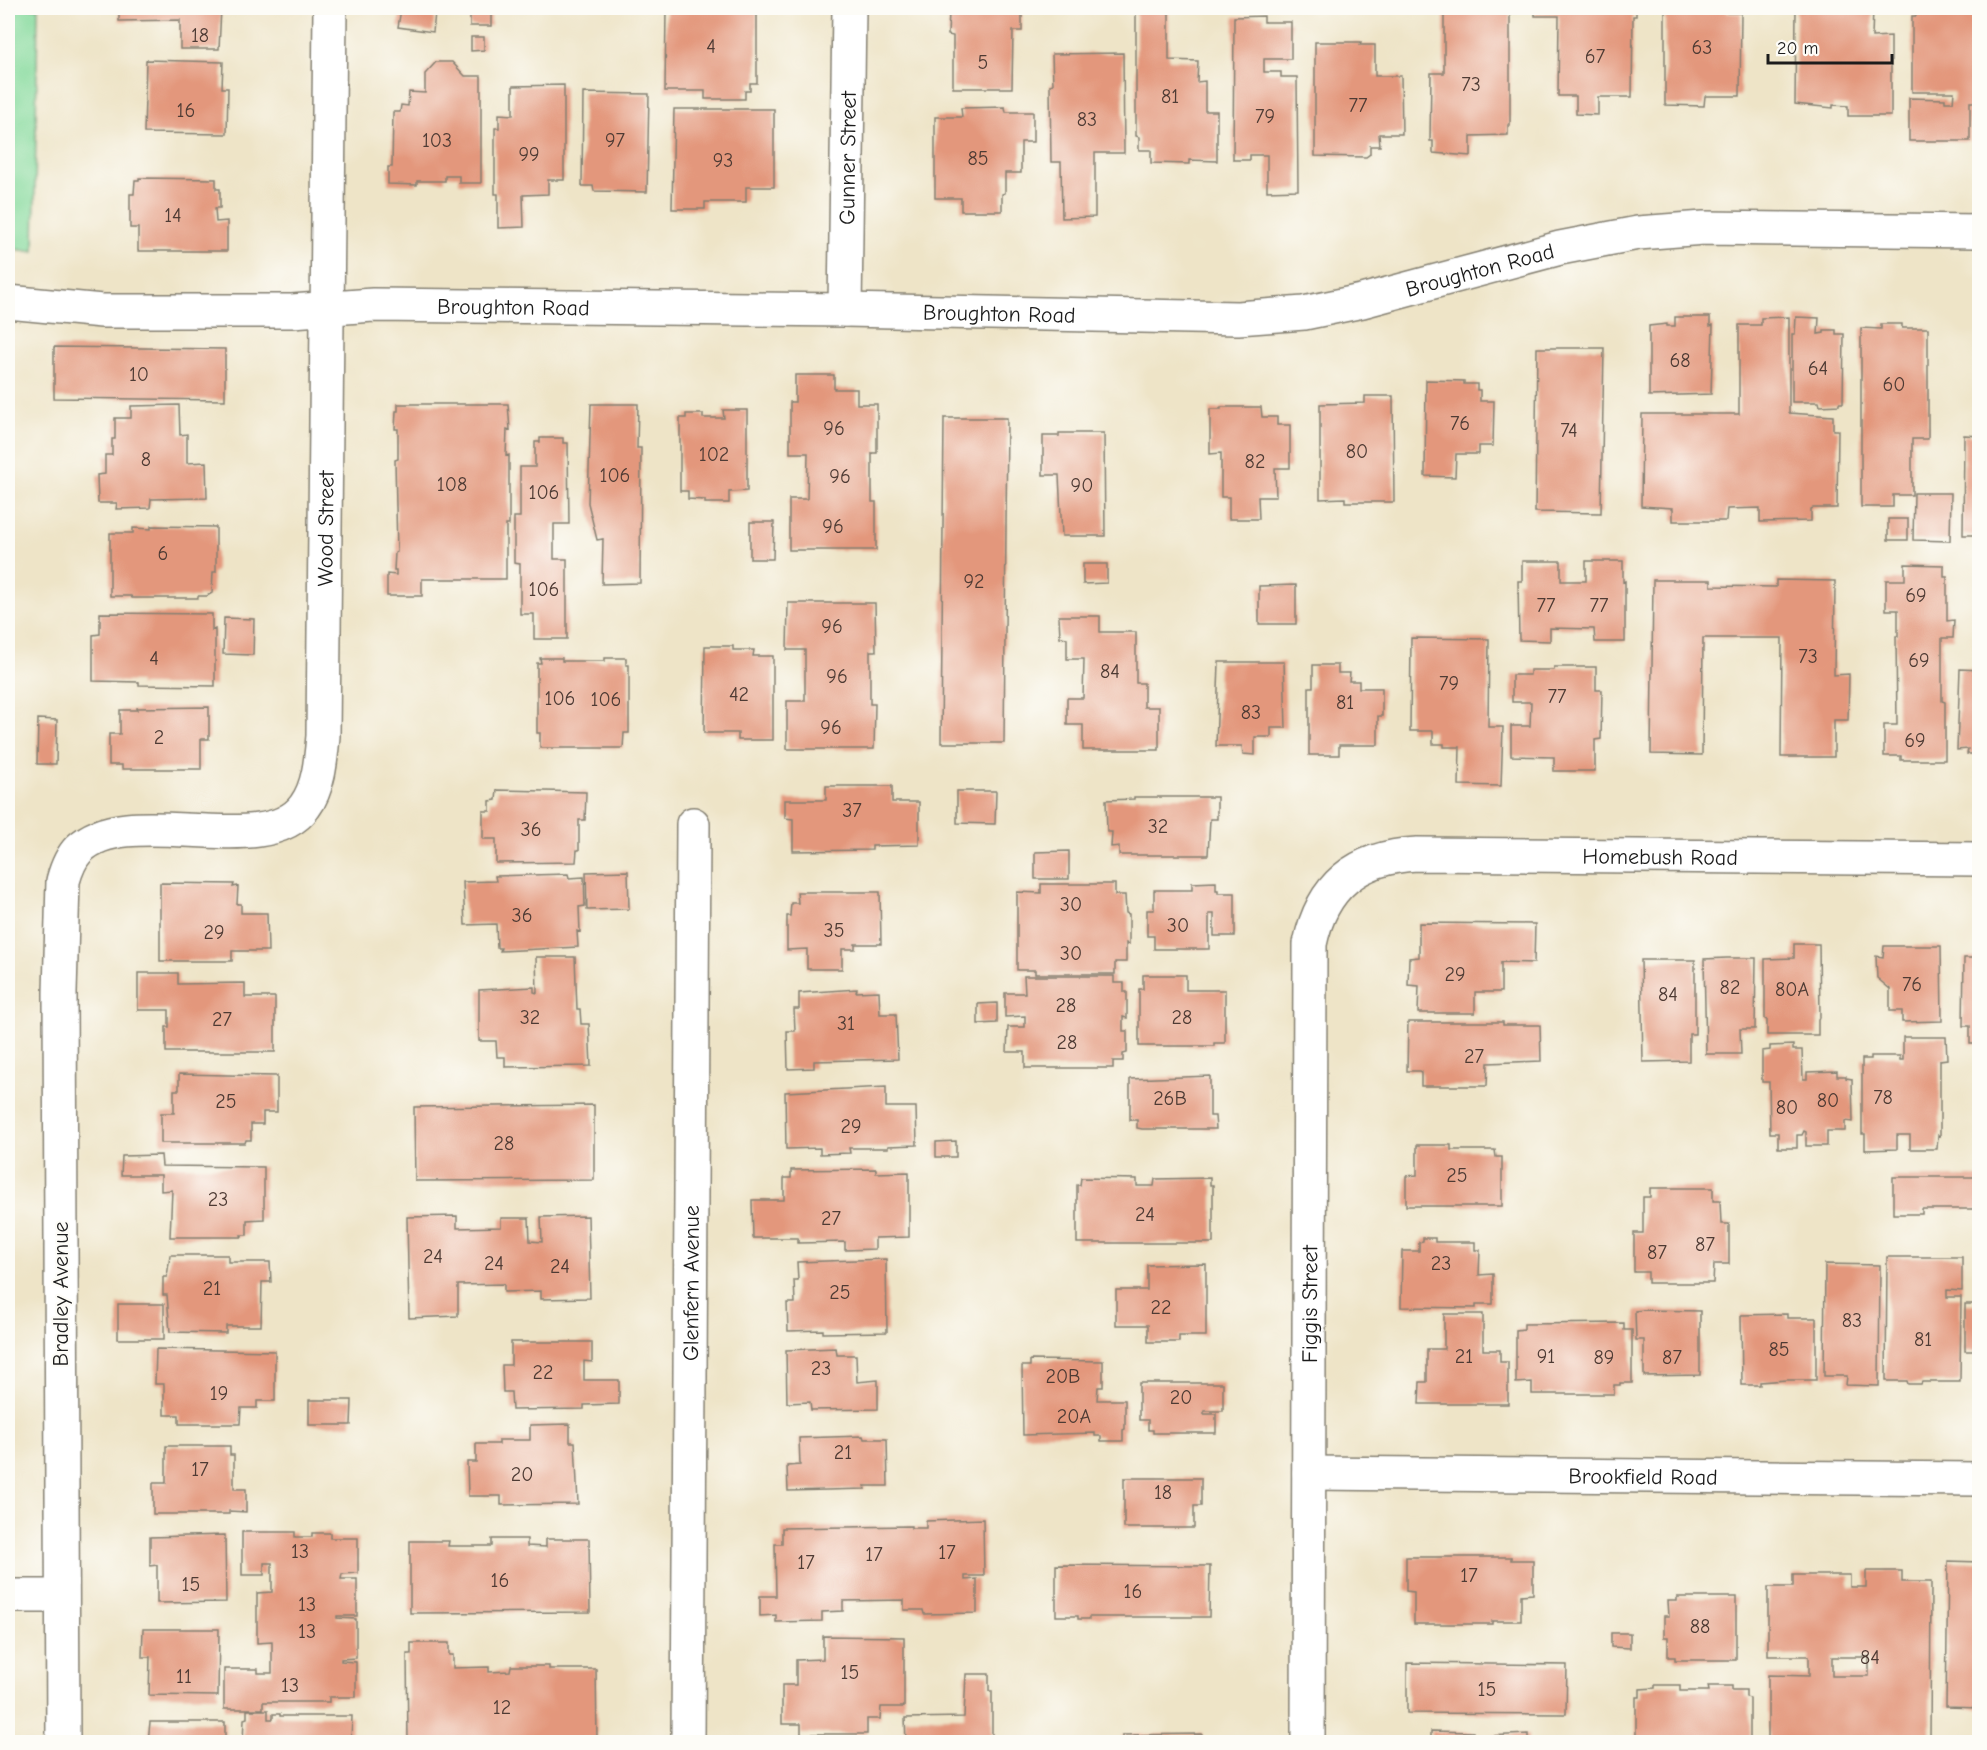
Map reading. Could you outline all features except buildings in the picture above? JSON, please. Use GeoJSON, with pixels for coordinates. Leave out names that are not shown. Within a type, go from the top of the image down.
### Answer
{"type":"FeatureCollection","features":[{"type":"Feature","properties":{"kind":"street","name":"Wood Street"},"geometry":{"type":"LineString","coordinates":[[78,849],[101,835],[128,830],[229,831],[272,828],[290,820],[305,808],[311,796],[321,759],[323,736],[330,8]]}},
{"type":"Feature","properties":{"kind":"street","name":"Gunner Street"},"geometry":{"type":"LineString","coordinates":[[845,310],[849,8]]}},
{"type":"Feature","properties":{"kind":"street","name":"Broughton Road"},"geometry":{"type":"LineString","coordinates":[[8,302],[102,311],[292,311],[373,304],[1238,318],[1304,313],[1362,301],[1560,248],[1638,233],[1704,228],[1980,231]]}},
{"type":"Feature","properties":{"kind":"street","name":"Glenfern Avenue"},"geometry":{"type":"LineString","coordinates":[[688,1743],[693,824]]}},
{"type":"Feature","properties":{"kind":"street","name":"Bradley Avenue"},"geometry":{"type":"LineString","coordinates":[[63,1743],[60,993],[63,881],[67,868],[78,849]]}},
{"type":"Feature","properties":{"kind":"street","name":"Homebush Road"},"geometry":{"type":"LineString","coordinates":[[1347,877],[1358,868],[1381,858],[1417,854],[1980,859]]}},
{"type":"Feature","properties":{"kind":"street","name":"Figgis Street"},"geometry":{"type":"LineString","coordinates":[[1308,1743],[1310,944],[1322,907],[1337,885],[1347,877]]}},
{"type":"Feature","properties":{"kind":"street","name":"Brookfield Road"},"geometry":{"type":"LineString","coordinates":[[1309,1473],[1980,1479]]}},
{"type":"Feature","properties":{"kind":"street"},"geometry":{"type":"LineString","coordinates":[[8,1596],[61,1596]]}},
{"type":"Feature","properties":{"kind":"green space"},"geometry":{"type":"Polygon","coordinates":[[[8,8],[38,8],[34,252],[8,248],[8,8]]]}}]}
